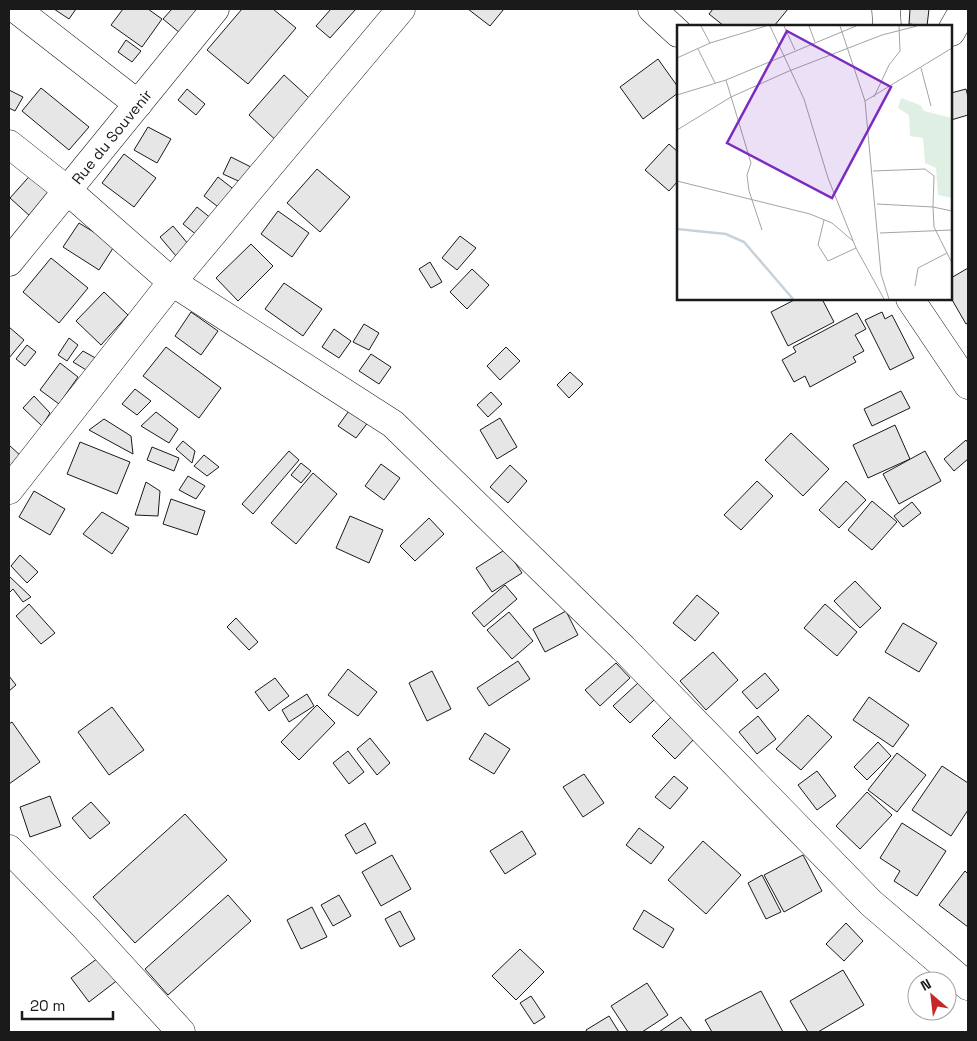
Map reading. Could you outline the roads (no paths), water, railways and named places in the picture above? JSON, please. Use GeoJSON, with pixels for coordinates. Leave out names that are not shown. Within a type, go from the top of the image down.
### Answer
{"type":"FeatureCollection","features":[{"type":"Feature","properties":{"kind":"street"},"geometry":{"type":"LineString","coordinates":[[16,9],[138,104]]}},
{"type":"Feature","properties":{"kind":"street","name":"Rue du Souvenir"},"geometry":{"type":"LineString","coordinates":[[9,262],[215,9]]}},
{"type":"Feature","properties":{"kind":"street"},"geometry":{"type":"LineString","coordinates":[[9,490],[172,282],[401,9]]}},
{"type":"Feature","properties":{"kind":"street"},"geometry":{"type":"LineString","coordinates":[[652,9],[677,32]]}},
{"type":"Feature","properties":{"kind":"street"},"geometry":{"type":"LineString","coordinates":[[886,9],[886,25]]}},
{"type":"Feature","properties":{"kind":"street"},"geometry":{"type":"LineString","coordinates":[[952,30],[964,9]]}},
{"type":"Feature","properties":{"kind":"street"},"geometry":{"type":"LineString","coordinates":[[9,144],[67,190],[172,282],[393,424],[623,648],[871,903],[968,986]]}},
{"type":"Feature","properties":{"kind":"street"},"geometry":{"type":"LineString","coordinates":[[911,300],[968,385]]}},
{"type":"Feature","properties":{"kind":"street"},"geometry":{"type":"LineString","coordinates":[[9,849],[85,926],[181,1032]]}}]}
